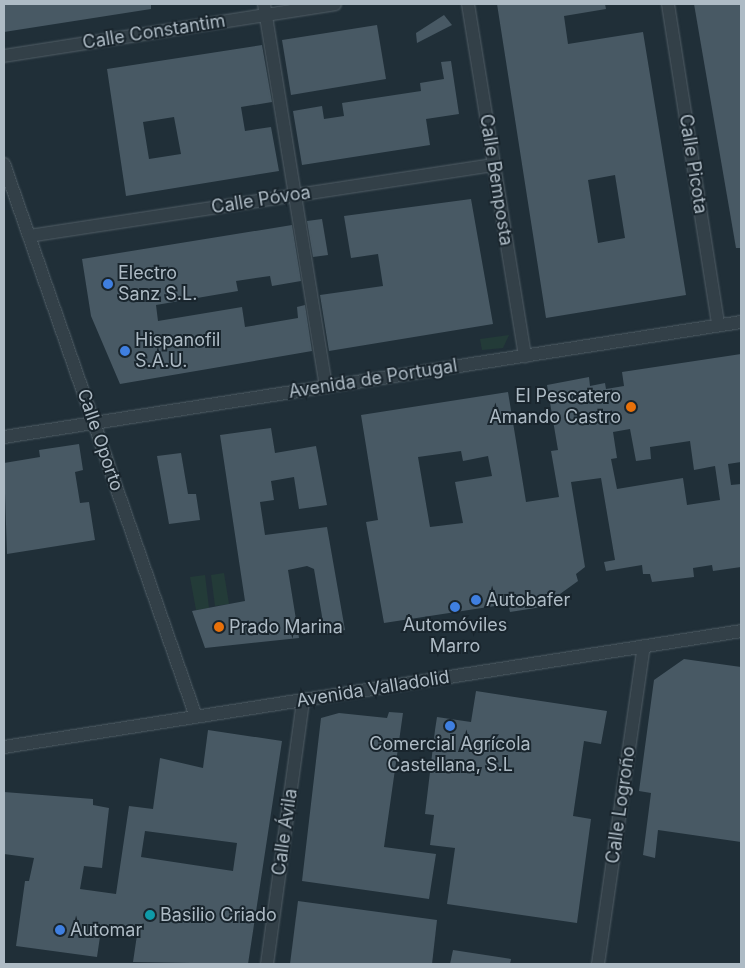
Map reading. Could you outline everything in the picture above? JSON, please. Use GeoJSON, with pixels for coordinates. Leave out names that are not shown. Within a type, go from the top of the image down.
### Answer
{"type":"FeatureCollection","features":[{"type":"Feature","properties":{"kind":"street","name":"Calle Constantim"},"geometry":{"type":"LineString","coordinates":[[4,56],[265,9],[335,4]]}},
{"type":"Feature","properties":{"kind":"street","name":"Calle Bemposta"},"geometry":{"type":"LineString","coordinates":[[468,4],[524,356]]}},
{"type":"Feature","properties":{"kind":"street","name":"Calle Picota"},"geometry":{"type":"LineString","coordinates":[[668,4],[718,325]]}},
{"type":"Feature","properties":{"kind":"street"},"geometry":{"type":"LineString","coordinates":[[265,9],[326,387]]}},
{"type":"Feature","properties":{"kind":"street","name":"Calle Oporto"},"geometry":{"type":"LineString","coordinates":[[4,164],[196,717]]}},
{"type":"Feature","properties":{"kind":"street","name":"Calle Póvoa"},"geometry":{"type":"LineString","coordinates":[[29,236],[494,165]]}},
{"type":"Feature","properties":{"kind":"street","name":"Avenida de Portugal"},"geometry":{"type":"LineString","coordinates":[[4,437],[741,322]]}},
{"type":"Feature","properties":{"kind":"street","name":"Avenida Valladolid"},"geometry":{"type":"LineString","coordinates":[[4,747],[741,631]]}},
{"type":"Feature","properties":{"kind":"street","name":"Calle Logroño"},"geometry":{"type":"LineString","coordinates":[[598,964],[644,646]]}},
{"type":"Feature","properties":{"kind":"street","name":"Calle Ávila"},"geometry":{"type":"LineString","coordinates":[[267,964],[303,700]]}},
{"type":"Feature","properties":{"kind":"green space"},"geometry":{"type":"Polygon","coordinates":[[[509,335],[503,348],[482,350],[480,339],[509,335]]]}},
{"type":"Feature","properties":{"kind":"green space"},"geometry":{"type":"Polygon","coordinates":[[[224,573],[229,604],[215,606],[211,575],[224,573]]]}},
{"type":"Feature","properties":{"kind":"green space"},"geometry":{"type":"Polygon","coordinates":[[[205,575],[209,608],[196,610],[190,577],[205,575]]]}},
{"type":"Feature","properties":{"kind":"building"},"geometry":{"type":"Polygon","coordinates":[[[4,4],[151,4],[151,9],[4,32],[4,4]]]}},
{"type":"Feature","properties":{"kind":"building"},"geometry":{"type":"Polygon","coordinates":[[[497,4],[605,4],[606,9],[564,16],[568,44],[643,32],[686,295],[546,318],[497,4]],[[615,175],[588,180],[598,243],[625,238],[615,175]]]}},
{"type":"Feature","properties":{"kind":"building"},"geometry":{"type":"Polygon","coordinates":[[[694,4],[741,4],[741,248],[736,248],[694,4]]]}},
{"type":"Feature","properties":{"kind":"building"},"geometry":{"type":"Polygon","coordinates":[[[444,15],[452,25],[417,43],[416,33],[444,15]]]}},
{"type":"Feature","properties":{"kind":"building"},"geometry":{"type":"Polygon","coordinates":[[[377,25],[386,79],[291,95],[282,40],[377,25]]]}},
{"type":"Feature","properties":{"kind":"building"},"geometry":{"type":"Polygon","coordinates":[[[262,45],[272,102],[241,107],[245,131],[271,127],[279,171],[126,196],[107,69],[262,45]],[[174,117],[143,122],[149,159],[181,154],[174,117]]]}},
{"type":"Feature","properties":{"kind":"building"},"geometry":{"type":"Polygon","coordinates":[[[451,61],[459,114],[426,119],[430,145],[302,165],[293,111],[322,106],[324,119],[344,116],[342,103],[421,91],[420,83],[444,79],[441,62],[451,61]]]}},
{"type":"Feature","properties":{"kind":"building"},"geometry":{"type":"Polygon","coordinates":[[[471,199],[493,324],[329,351],[320,295],[383,286],[378,254],[351,258],[344,216],[471,199]]]}},
{"type":"Feature","properties":{"kind":"building"},"geometry":{"type":"Polygon","coordinates":[[[322,219],[328,255],[313,257],[307,221],[322,219]]]}},
{"type":"Feature","properties":{"kind":"building"},"geometry":{"type":"Polygon","coordinates":[[[292,225],[301,281],[272,286],[270,276],[236,281],[238,291],[156,305],[158,321],[242,307],[245,327],[298,318],[297,307],[305,305],[312,351],[120,384],[91,316],[82,259],[292,225]]]}},
{"type":"Feature","properties":{"kind":"building"},"geometry":{"type":"Polygon","coordinates":[[[741,354],[741,462],[728,464],[731,485],[741,484],[741,567],[713,571],[712,565],[693,568],[694,577],[652,582],[650,574],[643,574],[642,565],[606,571],[604,562],[615,560],[601,478],[571,482],[585,567],[576,574],[578,581],[560,594],[561,604],[510,612],[508,604],[384,623],[366,522],[378,520],[361,415],[508,392],[526,502],[559,497],[551,451],[558,450],[547,385],[589,377],[590,386],[605,383],[606,389],[624,386],[622,372],[741,354]],[[630,429],[613,432],[617,458],[611,459],[617,489],[683,478],[687,505],[720,500],[715,466],[694,470],[690,441],[650,447],[651,459],[636,461],[630,429]],[[461,451],[418,457],[430,527],[463,523],[455,482],[492,476],[488,456],[463,461],[461,451]]]}},
{"type":"Feature","properties":{"kind":"building"},"geometry":{"type":"Polygon","coordinates":[[[271,428],[275,453],[316,446],[327,505],[299,509],[294,477],[271,481],[274,500],[260,502],[265,535],[327,527],[345,630],[325,634],[314,569],[307,566],[288,570],[299,638],[205,648],[192,611],[245,601],[220,435],[271,428]]]}},
{"type":"Feature","properties":{"kind":"building"},"geometry":{"type":"Polygon","coordinates":[[[79,444],[83,470],[75,472],[80,503],[89,502],[95,540],[7,554],[4,463],[40,457],[39,450],[79,444]]]}},
{"type":"Feature","properties":{"kind":"building"},"geometry":{"type":"Polygon","coordinates":[[[181,453],[188,494],[196,494],[200,520],[169,524],[157,456],[181,453]]]}},
{"type":"Feature","properties":{"kind":"building"},"geometry":{"type":"Polygon","coordinates":[[[684,659],[741,667],[741,842],[658,830],[655,858],[643,855],[651,793],[639,791],[654,680],[684,659]]]}},
{"type":"Feature","properties":{"kind":"building"},"geometry":{"type":"Polygon","coordinates":[[[476,691],[607,711],[601,744],[584,741],[573,816],[591,819],[577,923],[447,904],[455,848],[430,845],[434,815],[425,814],[435,730],[437,717],[471,722],[476,691]]]}},
{"type":"Feature","properties":{"kind":"building"},"geometry":{"type":"Polygon","coordinates":[[[389,712],[403,713],[384,847],[436,854],[429,899],[302,881],[321,718],[339,713],[387,718],[389,712]]]}},
{"type":"Feature","properties":{"kind":"building"},"geometry":{"type":"Polygon","coordinates":[[[208,730],[282,741],[248,964],[133,962],[137,935],[101,930],[97,957],[16,946],[25,881],[29,881],[34,858],[4,854],[4,792],[93,799],[93,805],[109,808],[102,868],[84,866],[80,889],[116,894],[129,806],[153,809],[160,758],[203,768],[208,730]],[[145,831],[141,857],[233,871],[237,843],[145,831]]]}},
{"type":"Feature","properties":{"kind":"building"},"geometry":{"type":"Polygon","coordinates":[[[298,901],[437,920],[432,964],[290,964],[298,901]]]}},
{"type":"Feature","properties":{"kind":"building"},"geometry":{"type":"Polygon","coordinates":[[[453,950],[511,959],[510,964],[450,964],[453,950]]]}},
{"type":"Feature","properties":{"kind":"place","name":"Electro Sanz S.L."},"geometry":{"type":"Point","coordinates":[108,284]}},
{"type":"Feature","properties":{"kind":"place","name":"Hispanofil S.A.U."},"geometry":{"type":"Point","coordinates":[125,351]}},
{"type":"Feature","properties":{"kind":"place","name":"El Pescatero Amando Castro"},"geometry":{"type":"Point","coordinates":[631,407]}},
{"type":"Feature","properties":{"kind":"place","name":"Autobafer"},"geometry":{"type":"Point","coordinates":[476,600]}},
{"type":"Feature","properties":{"kind":"place","name":"Automóviles Marro"},"geometry":{"type":"Point","coordinates":[455,607]}},
{"type":"Feature","properties":{"kind":"place","name":"Prado Marina"},"geometry":{"type":"Point","coordinates":[219,627]}},
{"type":"Feature","properties":{"kind":"place","name":"Comercial Agrícola Castellana, S.L"},"geometry":{"type":"Point","coordinates":[450,726]}},
{"type":"Feature","properties":{"kind":"place","name":"Basilio Criado"},"geometry":{"type":"Point","coordinates":[150,915]}},
{"type":"Feature","properties":{"kind":"place","name":"Automar"},"geometry":{"type":"Point","coordinates":[60,930]}}]}
